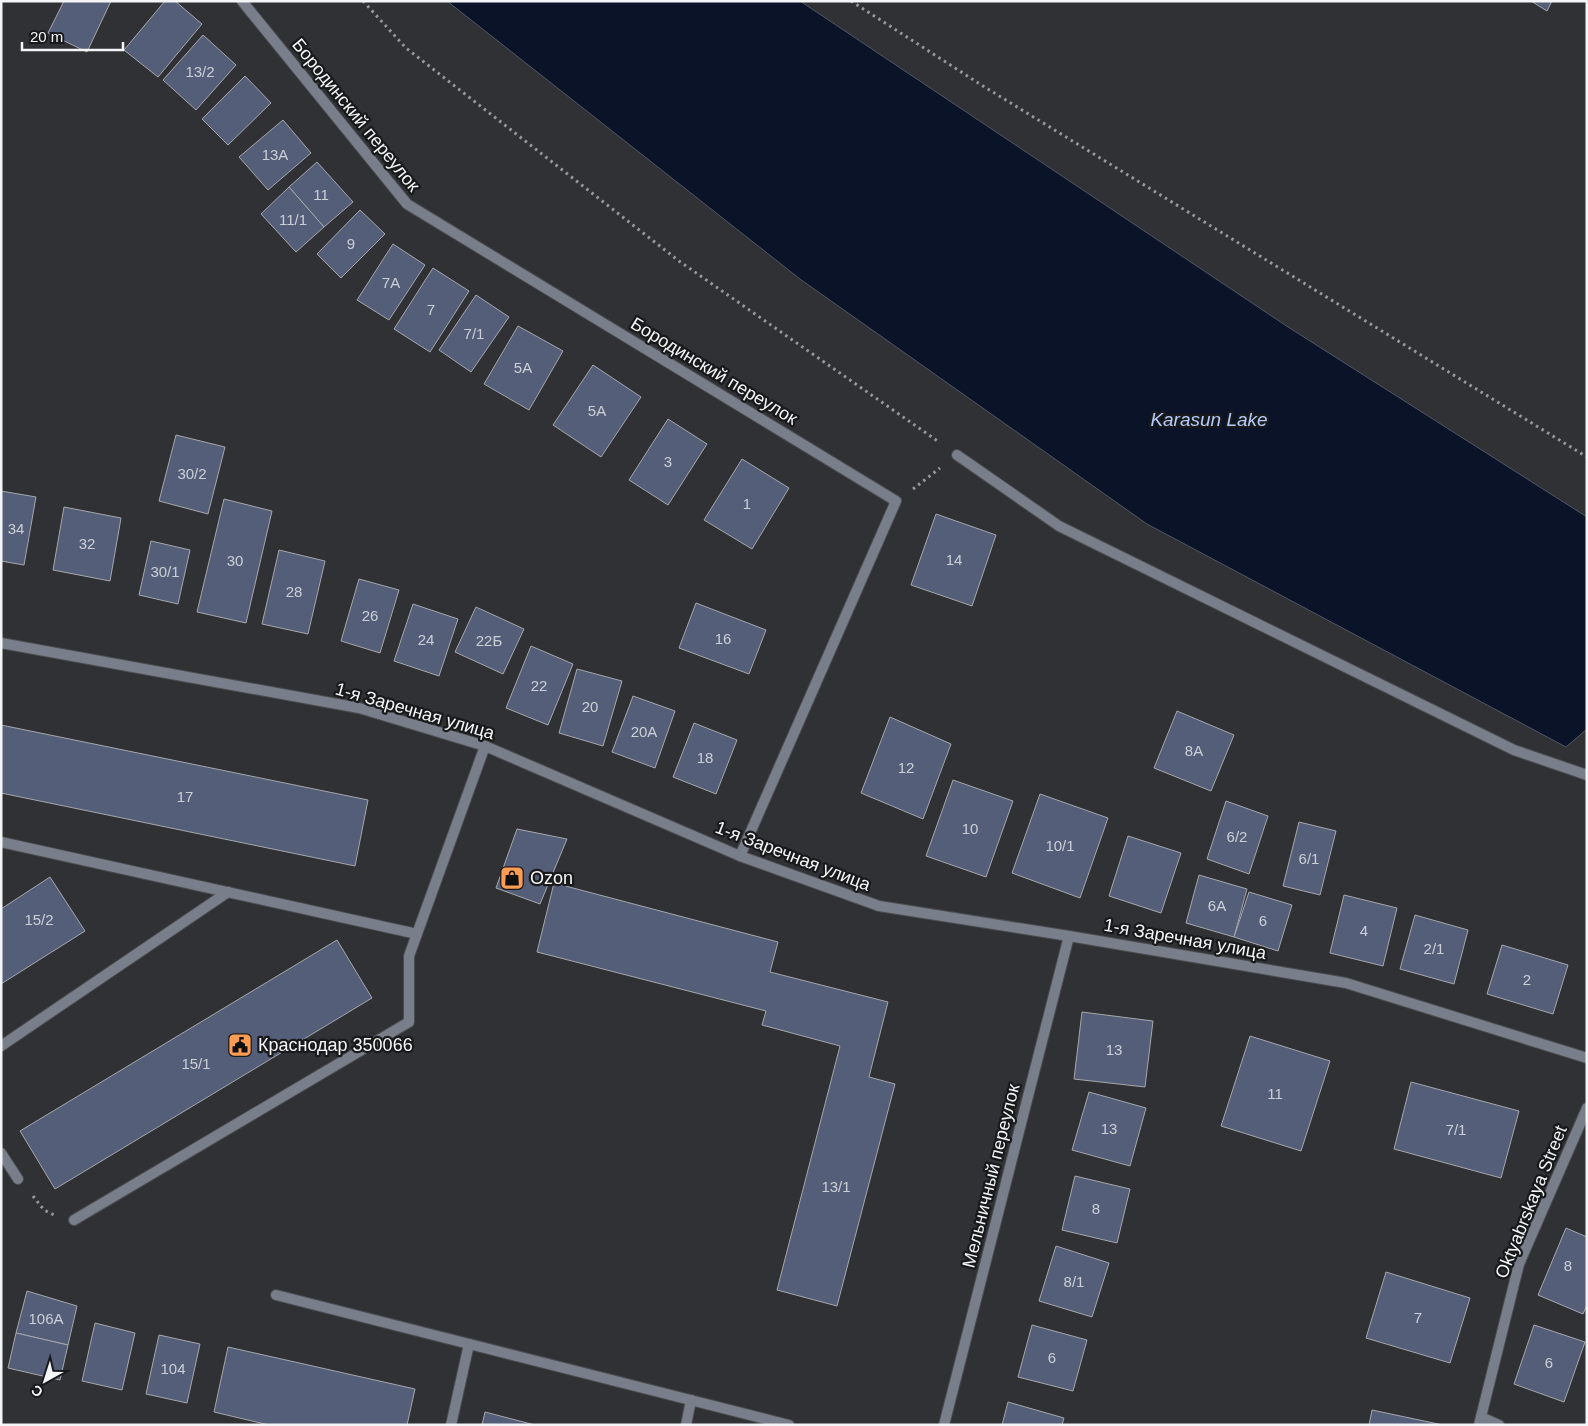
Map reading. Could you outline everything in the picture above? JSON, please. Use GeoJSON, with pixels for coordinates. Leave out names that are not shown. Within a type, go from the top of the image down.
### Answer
{"type":"FeatureCollection","features":[{"type":"Feature","properties":{"kind":"street","name":"Бородинский переулок"},"geometry":{"type":"LineString","coordinates":[[242,1],[408,204],[896,501]]}},
{"type":"Feature","properties":{"kind":"street"},"geometry":{"type":"LineString","coordinates":[[957,455],[1059,526],[1514,750],[1587,775]]}},
{"type":"Feature","properties":{"kind":"street"},"geometry":{"type":"LineString","coordinates":[[740,856],[896,501]]}},
{"type":"Feature","properties":{"kind":"street","name":"1-я Заречная улица"},"geometry":{"type":"LineString","coordinates":[[1,643],[359,708],[485,746],[740,856],[879,906],[1069,936],[1346,984],[1587,1058]]}},
{"type":"Feature","properties":{"kind":"street"},"geometry":{"type":"LineString","coordinates":[[74,1220],[408,1022],[409,956],[485,746]]}},
{"type":"Feature","properties":{"kind":"street"},"geometry":{"type":"LineString","coordinates":[[1,842],[417,934]]}},
{"type":"Feature","properties":{"kind":"street"},"geometry":{"type":"LineString","coordinates":[[1,1046],[228,892]]}},
{"type":"Feature","properties":{"kind":"street","name":"Мельничный переулок"},"geometry":{"type":"LineString","coordinates":[[944,1425],[1069,936]]}},
{"type":"Feature","properties":{"kind":"street","name":"Oktyabrskaya Street"},"geometry":{"type":"LineString","coordinates":[[1480,1421],[1520,1264],[1587,1108]]}},
{"type":"Feature","properties":{"kind":"street"},"geometry":{"type":"LineString","coordinates":[[1,1154],[18,1179]]}},
{"type":"Feature","properties":{"kind":"street"},"geometry":{"type":"LineString","coordinates":[[276,1295],[790,1425]]}},
{"type":"Feature","properties":{"kind":"street"},"geometry":{"type":"LineString","coordinates":[[451,1425],[469,1344]]}},
{"type":"Feature","properties":{"kind":"street"},"geometry":{"type":"LineString","coordinates":[[686,1425],[691,1400]]}},
{"type":"Feature","properties":{"kind":"street"},"geometry":{"type":"LineString","coordinates":[[1480,1421],[1499,1425]]}},
{"type":"Feature","properties":{"kind":"path"},"geometry":{"type":"LineString","coordinates":[[363,1],[406,48],[679,262],[957,455],[896,501]]}},
{"type":"Feature","properties":{"kind":"path"},"geometry":{"type":"LineString","coordinates":[[851,1],[1000,96],[1587,457]]}},
{"type":"Feature","properties":{"kind":"path"},"geometry":{"type":"LineString","coordinates":[[18,1179],[44,1210],[61,1218],[74,1220]]}},
{"type":"Feature","properties":{"kind":"water","name":"Karasun Lake"},"geometry":{"type":"Polygon","coordinates":[[[447,1],[800,1],[1288,327],[1587,517],[1587,729],[1566,747],[1147,524],[800,279],[447,1]]]}},
{"type":"Feature","properties":{"kind":"building"},"geometry":{"type":"Polygon","coordinates":[[[64,1],[111,1],[87,52],[48,33],[64,1]]]}},
{"type":"Feature","properties":{"kind":"building"},"geometry":{"type":"Polygon","coordinates":[[[165,1],[175,1],[202,24],[158,77],[124,50],[165,1]]]}},
{"type":"Feature","properties":{"kind":"building"},"geometry":{"type":"Polygon","coordinates":[[[1531,1],[1552,1],[1547,11],[1531,1]]]}},
{"type":"Feature","properties":{"kind":"building"},"geometry":{"type":"Polygon","coordinates":[[[203,35],[236,65],[196,110],[163,80],[203,35]]]}},
{"type":"Feature","properties":{"kind":"building"},"geometry":{"type":"Polygon","coordinates":[[[245,76],[271,103],[228,145],[202,119],[245,76]]]}},
{"type":"Feature","properties":{"kind":"building"},"geometry":{"type":"Polygon","coordinates":[[[283,120],[311,153],[268,190],[239,157],[283,120]]]}},
{"type":"Feature","properties":{"kind":"building"},"geometry":{"type":"Polygon","coordinates":[[[317,162],[353,202],[324,227],[289,187],[317,162]]]}},
{"type":"Feature","properties":{"kind":"building"},"geometry":{"type":"Polygon","coordinates":[[[289,187],[324,227],[296,252],[261,214],[289,187]]]}},
{"type":"Feature","properties":{"kind":"building"},"geometry":{"type":"Polygon","coordinates":[[[360,210],[385,234],[341,278],[317,254],[360,210]]]}},
{"type":"Feature","properties":{"kind":"building"},"geometry":{"type":"Polygon","coordinates":[[[393,244],[425,265],[389,320],[357,300],[393,244]]]}},
{"type":"Feature","properties":{"kind":"building"},"geometry":{"type":"Polygon","coordinates":[[[433,268],[469,291],[430,352],[394,329],[433,268]]]}},
{"type":"Feature","properties":{"kind":"building"},"geometry":{"type":"Polygon","coordinates":[[[476,295],[509,317],[471,372],[439,350],[476,295]]]}},
{"type":"Feature","properties":{"kind":"building"},"geometry":{"type":"Polygon","coordinates":[[[518,326],[563,351],[529,410],[484,384],[518,326]]]}},
{"type":"Feature","properties":{"kind":"building"},"geometry":{"type":"Polygon","coordinates":[[[593,365],[641,397],[601,457],[553,425],[593,365]]]}},
{"type":"Feature","properties":{"kind":"building"},"geometry":{"type":"Polygon","coordinates":[[[668,419],[707,444],[668,505],[629,480],[668,419]]]}},
{"type":"Feature","properties":{"kind":"building"},"geometry":{"type":"Polygon","coordinates":[[[176,435],[225,447],[208,514],[159,501],[176,435]]]}},
{"type":"Feature","properties":{"kind":"building"},"geometry":{"type":"Polygon","coordinates":[[[742,459],[789,488],[752,549],[704,520],[742,459]]]}},
{"type":"Feature","properties":{"kind":"building"},"geometry":{"type":"Polygon","coordinates":[[[1,491],[36,497],[24,565],[1,561],[1,491]]]}},
{"type":"Feature","properties":{"kind":"building"},"geometry":{"type":"Polygon","coordinates":[[[224,499],[272,511],[246,623],[197,612],[224,499]]]}},
{"type":"Feature","properties":{"kind":"building"},"geometry":{"type":"Polygon","coordinates":[[[64,507],[121,518],[110,581],[53,570],[64,507]]]}},
{"type":"Feature","properties":{"kind":"building"},"geometry":{"type":"Polygon","coordinates":[[[936,514],[996,535],[972,606],[911,585],[936,514]]]}},
{"type":"Feature","properties":{"kind":"building"},"geometry":{"type":"Polygon","coordinates":[[[151,541],[190,550],[178,604],[139,595],[151,541]]]}},
{"type":"Feature","properties":{"kind":"building"},"geometry":{"type":"Polygon","coordinates":[[[279,550],[325,561],[308,634],[262,624],[279,550]]]}},
{"type":"Feature","properties":{"kind":"building"},"geometry":{"type":"Polygon","coordinates":[[[359,579],[399,590],[380,653],[341,641],[359,579]]]}},
{"type":"Feature","properties":{"kind":"building"},"geometry":{"type":"Polygon","coordinates":[[[696,603],[766,630],[749,674],[679,648],[696,603]]]}},
{"type":"Feature","properties":{"kind":"building"},"geometry":{"type":"Polygon","coordinates":[[[413,604],[458,619],[439,676],[394,661],[413,604]]]}},
{"type":"Feature","properties":{"kind":"building"},"geometry":{"type":"Polygon","coordinates":[[[476,607],[524,629],[503,674],[455,652],[476,607]]]}},
{"type":"Feature","properties":{"kind":"building"},"geometry":{"type":"Polygon","coordinates":[[[531,646],[573,664],[548,725],[506,708],[531,646]]]}},
{"type":"Feature","properties":{"kind":"building"},"geometry":{"type":"Polygon","coordinates":[[[577,669],[622,681],[603,746],[559,733],[577,669]]]}},
{"type":"Feature","properties":{"kind":"building"},"geometry":{"type":"Polygon","coordinates":[[[633,696],[675,711],[655,768],[612,752],[633,696]]]}},
{"type":"Feature","properties":{"kind":"building"},"geometry":{"type":"Polygon","coordinates":[[[1177,711],[1234,735],[1211,791],[1154,768],[1177,711]]]}},
{"type":"Feature","properties":{"kind":"building"},"geometry":{"type":"Polygon","coordinates":[[[890,717],[951,744],[923,819],[861,793],[890,717]]]}},
{"type":"Feature","properties":{"kind":"building"},"geometry":{"type":"Polygon","coordinates":[[[694,723],[737,740],[716,794],[673,777],[694,723]]]}},
{"type":"Feature","properties":{"kind":"building"},"geometry":{"type":"Polygon","coordinates":[[[1,725],[368,800],[355,866],[1,793],[1,725]]]}},
{"type":"Feature","properties":{"kind":"building"},"geometry":{"type":"Polygon","coordinates":[[[953,780],[1013,801],[986,877],[926,856],[953,780]]]}},
{"type":"Feature","properties":{"kind":"building"},"geometry":{"type":"Polygon","coordinates":[[[1040,794],[1108,818],[1080,898],[1012,873],[1040,794]]]}},
{"type":"Feature","properties":{"kind":"building"},"geometry":{"type":"Polygon","coordinates":[[[1226,801],[1268,816],[1249,874],[1207,859],[1226,801]]]}},
{"type":"Feature","properties":{"kind":"building"},"geometry":{"type":"Polygon","coordinates":[[[1299,822],[1336,831],[1320,895],[1283,886],[1299,822]]]}},
{"type":"Feature","properties":{"kind":"building"},"geometry":{"type":"Polygon","coordinates":[[[517,829],[567,839],[540,904],[496,888],[517,829]]]}},
{"type":"Feature","properties":{"kind":"building"},"geometry":{"type":"Polygon","coordinates":[[[1128,836],[1181,853],[1161,913],[1109,896],[1128,836]]]}},
{"type":"Feature","properties":{"kind":"building"},"geometry":{"type":"Polygon","coordinates":[[[1199,875],[1247,889],[1234,937],[1186,923],[1199,875]]]}},
{"type":"Feature","properties":{"kind":"building"},"geometry":{"type":"Polygon","coordinates":[[[50,877],[85,931],[1,984],[1,909],[50,877]]]}},
{"type":"Feature","properties":{"kind":"building"},"geometry":{"type":"Polygon","coordinates":[[[554,883],[778,942],[770,972],[888,1002],[869,1077],[895,1084],[837,1306],[777,1290],[840,1046],[762,1025],[766,1011],[537,952],[554,883]]]}},
{"type":"Feature","properties":{"kind":"building"},"geometry":{"type":"Polygon","coordinates":[[[1249,892],[1292,905],[1278,951],[1234,937],[1249,892]]]}},
{"type":"Feature","properties":{"kind":"building"},"geometry":{"type":"Polygon","coordinates":[[[1344,895],[1397,908],[1383,966],[1330,953],[1344,895]]]}},
{"type":"Feature","properties":{"kind":"building"},"geometry":{"type":"Polygon","coordinates":[[[1415,915],[1468,930],[1454,984],[1400,969],[1415,915]]]}},
{"type":"Feature","properties":{"kind":"building"},"geometry":{"type":"Polygon","coordinates":[[[337,940],[372,998],[55,1189],[20,1131],[337,940]]]}},
{"type":"Feature","properties":{"kind":"building"},"geometry":{"type":"Polygon","coordinates":[[[1502,945],[1568,965],[1553,1014],[1487,994],[1502,945]]]}},
{"type":"Feature","properties":{"kind":"building"},"geometry":{"type":"Polygon","coordinates":[[[1082,1012],[1153,1021],[1145,1087],[1074,1079],[1082,1012]]]}},
{"type":"Feature","properties":{"kind":"building"},"geometry":{"type":"Polygon","coordinates":[[[1250,1036],[1330,1061],[1301,1151],[1221,1126],[1250,1036]]]}},
{"type":"Feature","properties":{"kind":"building"},"geometry":{"type":"Polygon","coordinates":[[[1411,1082],[1519,1111],[1501,1178],[1394,1149],[1411,1082]]]}},
{"type":"Feature","properties":{"kind":"building"},"geometry":{"type":"Polygon","coordinates":[[[1089,1092],[1146,1108],[1130,1166],[1072,1150],[1089,1092]]]}},
{"type":"Feature","properties":{"kind":"building"},"geometry":{"type":"Polygon","coordinates":[[[1075,1176],[1130,1189],[1117,1243],[1062,1230],[1075,1176]]]}},
{"type":"Feature","properties":{"kind":"building"},"geometry":{"type":"Polygon","coordinates":[[[1566,1228],[1587,1237],[1587,1305],[1583,1314],[1538,1295],[1566,1228]]]}},
{"type":"Feature","properties":{"kind":"building"},"geometry":{"type":"Polygon","coordinates":[[[1056,1246],[1109,1263],[1092,1317],[1039,1301],[1056,1246]]]}},
{"type":"Feature","properties":{"kind":"building"},"geometry":{"type":"Polygon","coordinates":[[[1386,1272],[1470,1298],[1450,1363],[1366,1338],[1386,1272]]]}},
{"type":"Feature","properties":{"kind":"building"},"geometry":{"type":"Polygon","coordinates":[[[27,1291],[77,1306],[68,1345],[16,1333],[27,1291]]]}},
{"type":"Feature","properties":{"kind":"building"},"geometry":{"type":"Polygon","coordinates":[[[95,1323],[135,1333],[122,1390],[82,1381],[95,1323]]]}},
{"type":"Feature","properties":{"kind":"building"},"geometry":{"type":"Polygon","coordinates":[[[1032,1325],[1087,1340],[1073,1391],[1018,1377],[1032,1325]]]}},
{"type":"Feature","properties":{"kind":"building"},"geometry":{"type":"Polygon","coordinates":[[[1534,1325],[1585,1342],[1564,1402],[1514,1384],[1534,1325]]]}},
{"type":"Feature","properties":{"kind":"building"},"geometry":{"type":"Polygon","coordinates":[[[16,1333],[68,1345],[60,1380],[8,1368],[16,1333]]]}},
{"type":"Feature","properties":{"kind":"building"},"geometry":{"type":"Polygon","coordinates":[[[159,1335],[200,1344],[187,1403],[146,1394],[159,1335]]]}},
{"type":"Feature","properties":{"kind":"building"},"geometry":{"type":"Polygon","coordinates":[[[228,1347],[415,1389],[407,1425],[269,1425],[214,1412],[228,1347]]]}},
{"type":"Feature","properties":{"kind":"building"},"geometry":{"type":"Polygon","coordinates":[[[1008,1402],[1064,1418],[1062,1425],[1002,1425],[1008,1402]]]}},
{"type":"Feature","properties":{"kind":"building"},"geometry":{"type":"Polygon","coordinates":[[[1372,1410],[1443,1425],[1369,1425],[1372,1410]]]}},
{"type":"Feature","properties":{"kind":"building"},"geometry":{"type":"Polygon","coordinates":[[[485,1412],[535,1425],[482,1425],[485,1412]]]}},
{"type":"Feature","properties":{"kind":"place","name":"Ozon"},"geometry":{"type":"Point","coordinates":[512,878]}},
{"type":"Feature","properties":{"kind":"place","name":"Краснодар 350066"},"geometry":{"type":"Point","coordinates":[240,1045]}}]}
